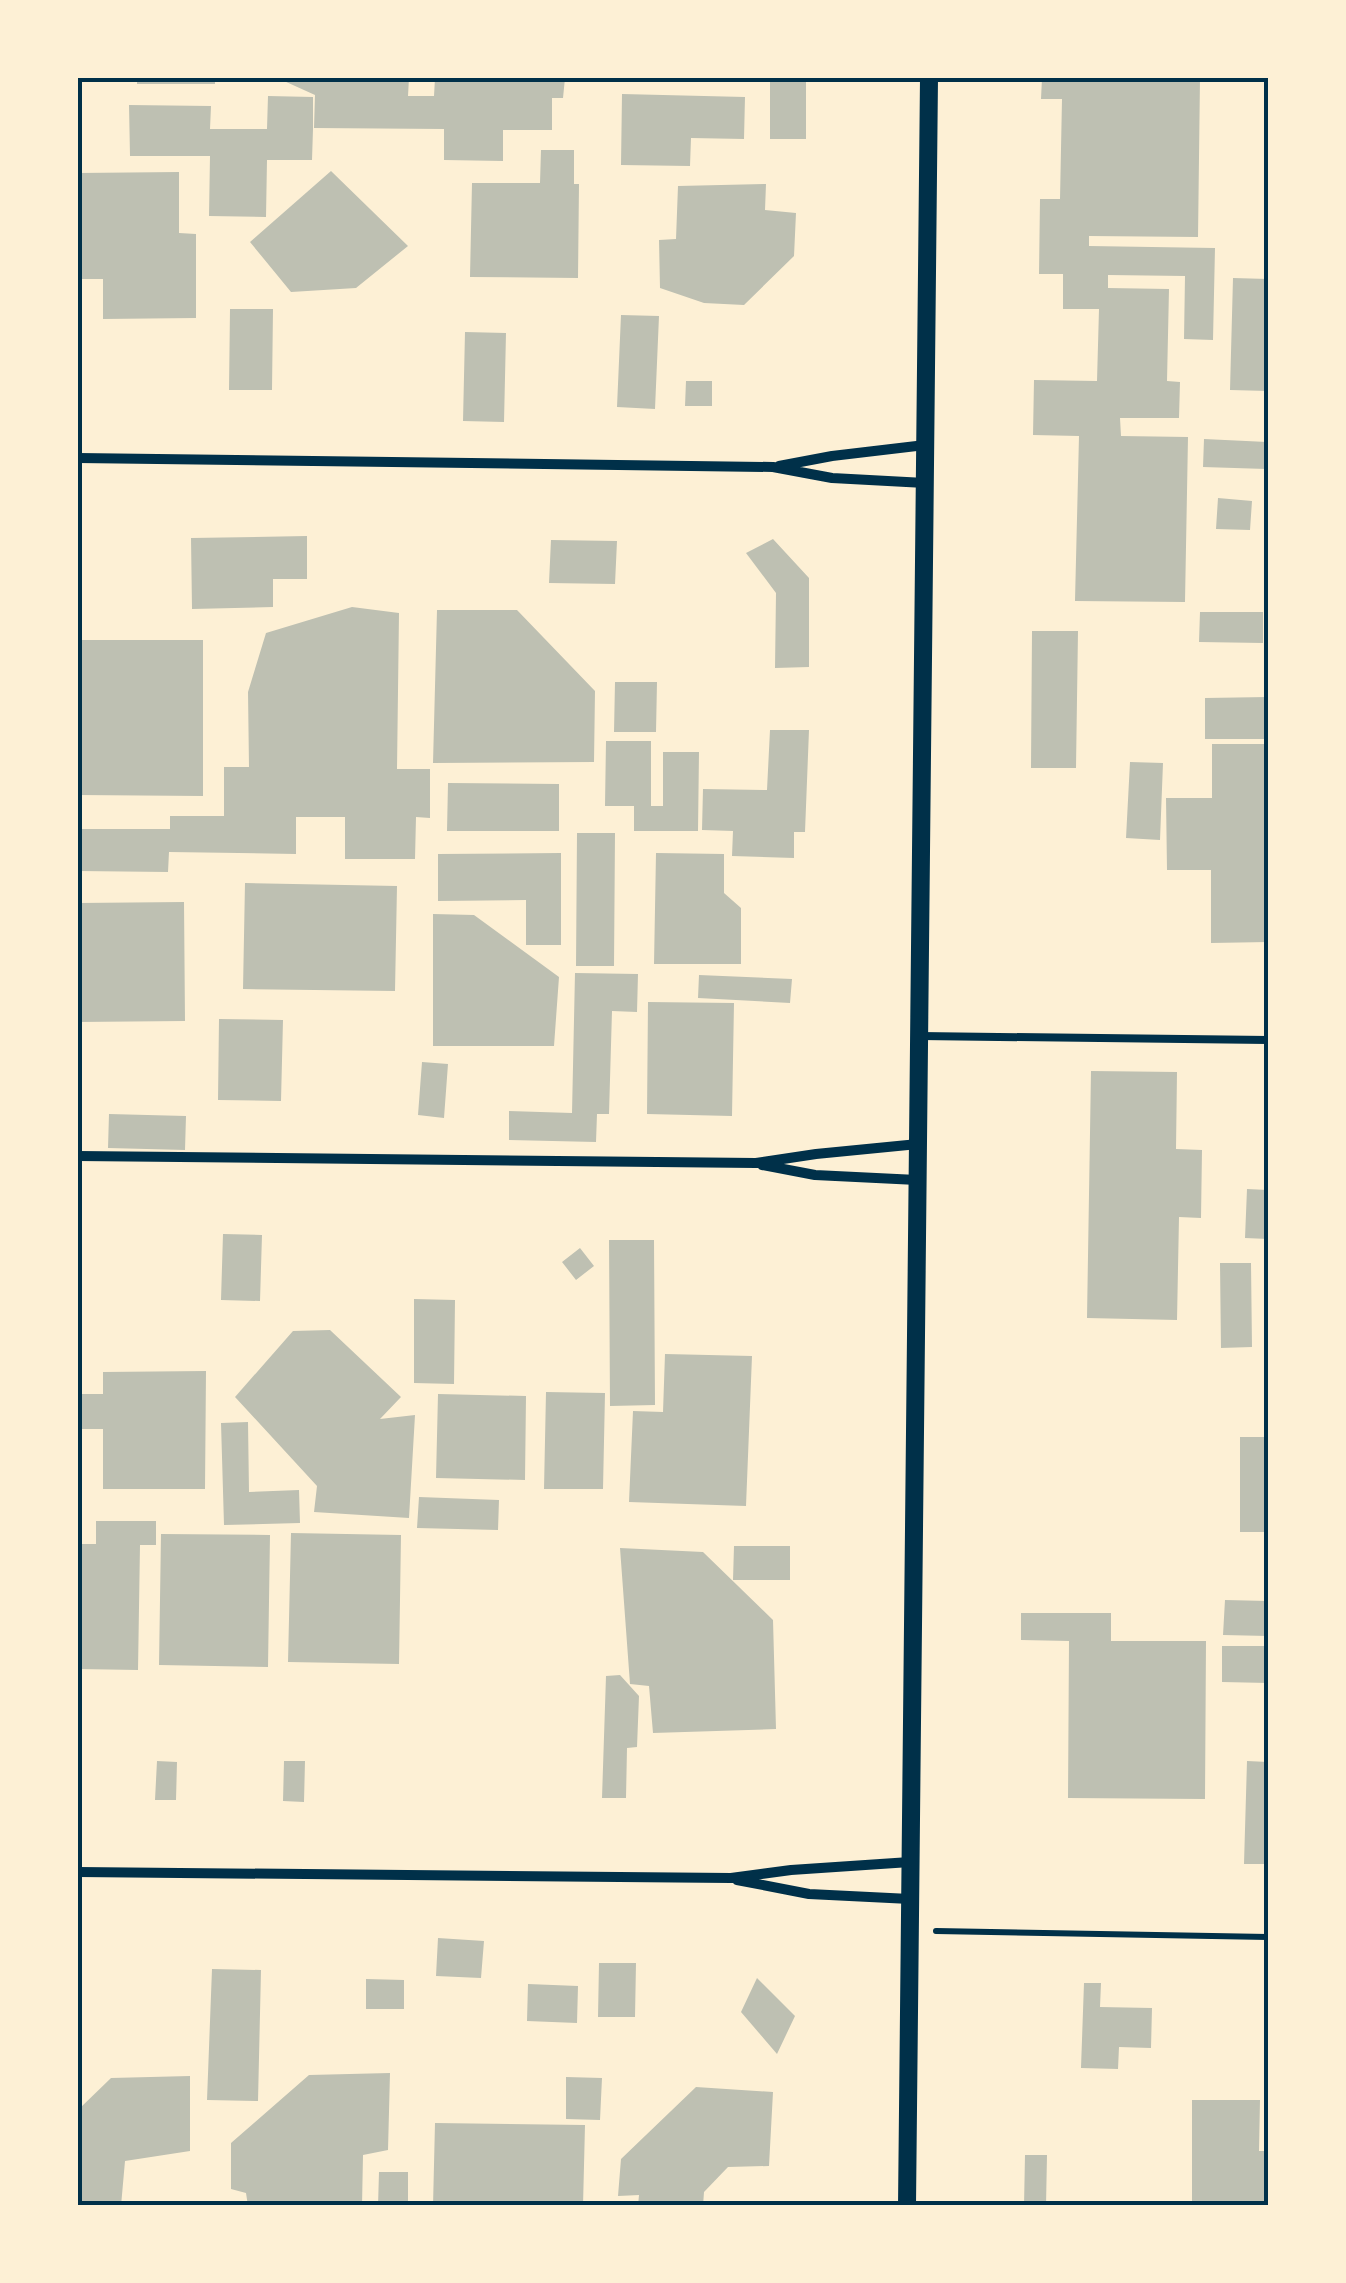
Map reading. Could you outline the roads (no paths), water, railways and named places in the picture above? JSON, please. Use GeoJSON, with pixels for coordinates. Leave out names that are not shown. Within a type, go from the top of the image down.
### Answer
{"type":"FeatureCollection","features":[{"type":"Feature","properties":{"kind":"street"},"geometry":{"type":"LineString","coordinates":[[907,2206],[929,78]]}},
{"type":"Feature","properties":{"kind":"street"},"geometry":{"type":"LineString","coordinates":[[773,467],[925,446]]}},
{"type":"Feature","properties":{"kind":"street"},"geometry":{"type":"LineString","coordinates":[[78,458],[773,467],[832,478],[925,484]]}},
{"type":"Feature","properties":{"kind":"street"},"geometry":{"type":"LineString","coordinates":[[78,1156],[756,1163],[918,1144]]}},
{"type":"Feature","properties":{"kind":"street"},"geometry":{"type":"LineString","coordinates":[[756,1163],[815,1175],[918,1180]]}},
{"type":"Feature","properties":{"kind":"street"},"geometry":{"type":"LineString","coordinates":[[78,1872],[732,1878],[910,1862]]}},
{"type":"Feature","properties":{"kind":"street"},"geometry":{"type":"LineString","coordinates":[[732,1878],[809,1894],[910,1899]]}},
{"type":"Feature","properties":{"kind":"lane"},"geometry":{"type":"LineString","coordinates":[[920,1036],[1268,1040]]}}]}
